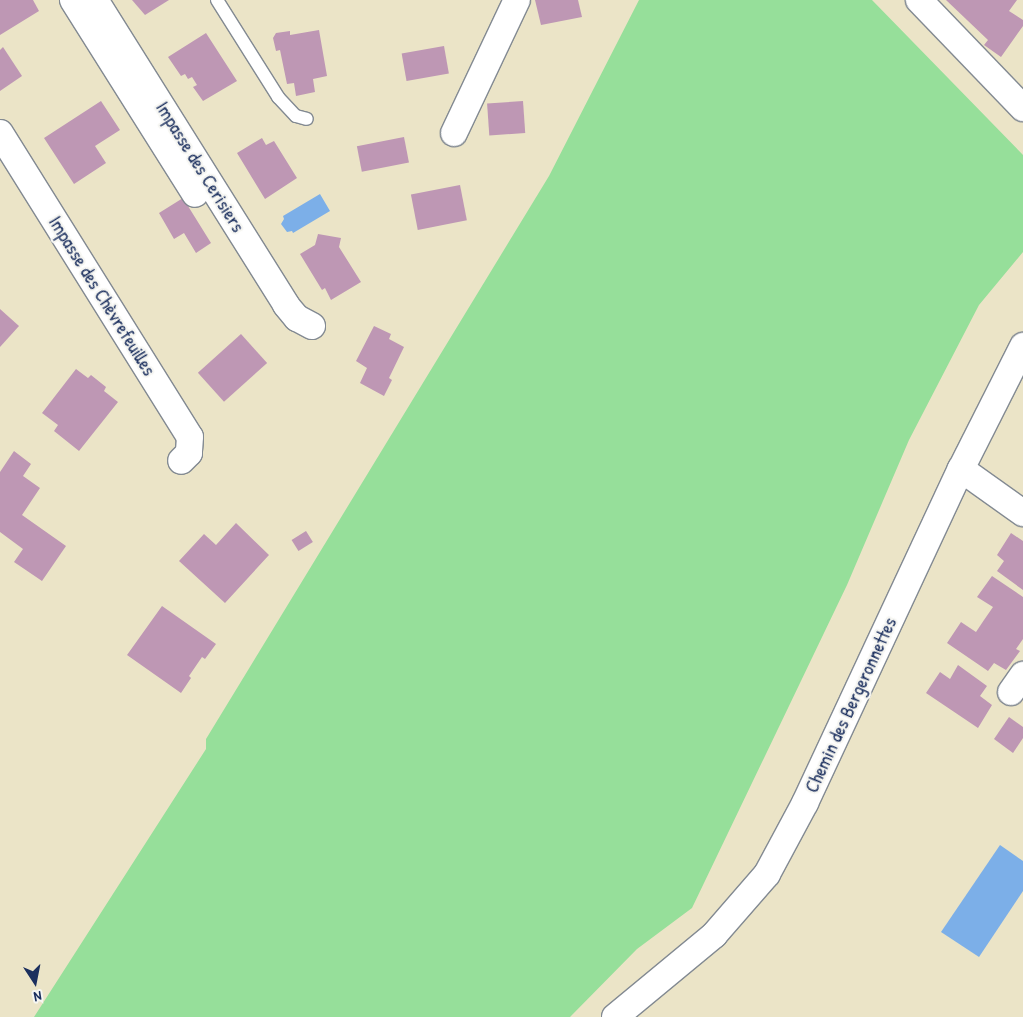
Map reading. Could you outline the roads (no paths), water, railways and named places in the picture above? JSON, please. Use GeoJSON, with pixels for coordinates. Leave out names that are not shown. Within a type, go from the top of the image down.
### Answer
{"type":"FeatureCollection","features":[{"type":"Feature","properties":{"kind":"street"},"geometry":{"type":"LineString","coordinates":[[73,0],[237,260]]}},
{"type":"Feature","properties":{"kind":"street","name":"Impasse des Cerisiers"},"geometry":{"type":"LineString","coordinates":[[95,0],[286,305],[297,318],[312,326]]}},
{"type":"Feature","properties":{"kind":"street"},"geometry":{"type":"LineString","coordinates":[[454,134],[517,0]]}},
{"type":"Feature","properties":{"kind":"street"},"geometry":{"type":"LineString","coordinates":[[919,0],[1023,108]]}},
{"type":"Feature","properties":{"kind":"street","name":"Impasse des Chèvrefeuilles"},"geometry":{"type":"LineString","coordinates":[[0,133],[190,438],[188,453],[181,462]]}},
{"type":"Feature","properties":{"kind":"street","name":"Chemin des Bergeronnettes"},"geometry":{"type":"LineString","coordinates":[[615,1017],[714,935],[767,874],[805,803],[961,469],[1023,346]]}},
{"type":"Feature","properties":{"kind":"street"},"geometry":{"type":"LineString","coordinates":[[961,469],[1023,513]]}},
{"type":"Feature","properties":{"kind":"lane"},"geometry":{"type":"LineString","coordinates":[[217,0],[278,97],[296,116],[307,119]]}},
{"type":"Feature","properties":{"kind":"water"},"geometry":{"type":"Polygon","coordinates":[[[320,194],[330,211],[293,233],[292,231],[287,232],[281,224],[284,219],[283,216],[320,194]]]}},
{"type":"Feature","properties":{"kind":"water"},"geometry":{"type":"Polygon","coordinates":[[[1000,845],[1023,861],[1023,891],[979,957],[941,932],[1000,845]]]}}]}
